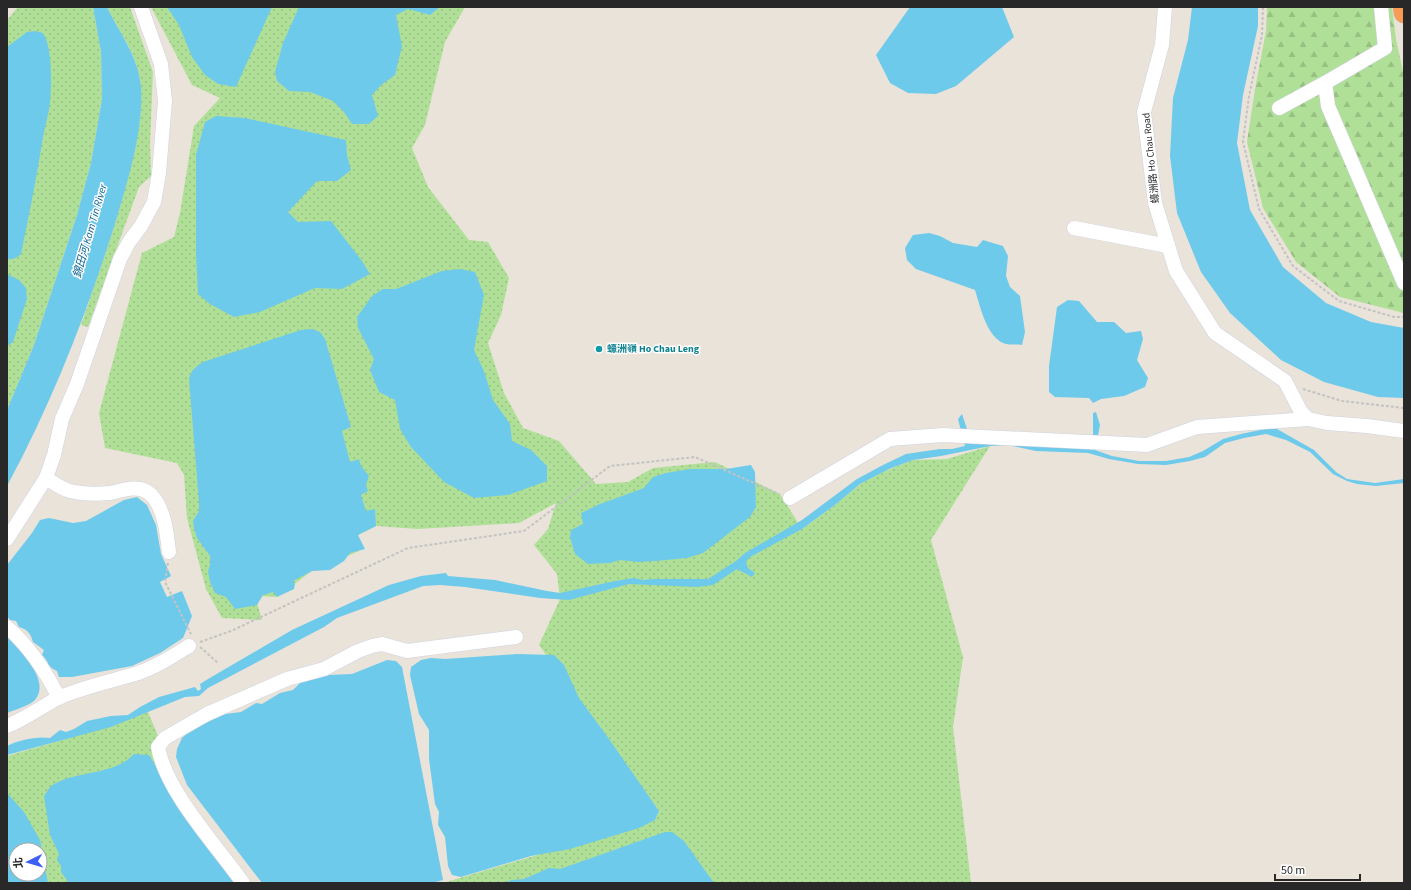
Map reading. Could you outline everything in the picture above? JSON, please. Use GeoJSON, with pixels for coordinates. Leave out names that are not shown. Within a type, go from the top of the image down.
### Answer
{"type":"FeatureCollection","features":[{"type":"Feature","properties":{"kind":"highway"},"geometry":{"type":"LineString","coordinates":[[1403,7],[1404,13]]}},
{"type":"Feature","properties":{"kind":"street"},"geometry":{"type":"LineString","coordinates":[[7,539],[46,478],[54,455],[62,419],[77,384],[120,259],[154,202],[159,173],[165,101],[161,64],[141,7]]}},
{"type":"Feature","properties":{"kind":"street","name":"蠔洲路 Ho Chau Road"},"geometry":{"type":"LineString","coordinates":[[1165,7],[1162,44],[1144,112],[1155,203],[1176,271],[1215,333],[1285,381]]}},
{"type":"Feature","properties":{"kind":"street"},"geometry":{"type":"LineString","coordinates":[[1279,108],[1326,83],[1385,48],[1381,7]]}},
{"type":"Feature","properties":{"kind":"street"},"geometry":{"type":"LineString","coordinates":[[1326,83],[1328,106],[1404,283]]}},
{"type":"Feature","properties":{"kind":"street"},"geometry":{"type":"LineString","coordinates":[[1074,228],[1168,246]]}},
{"type":"Feature","properties":{"kind":"street"},"geometry":{"type":"LineString","coordinates":[[1285,381],[1301,412],[1308,419]]}},
{"type":"Feature","properties":{"kind":"street"},"geometry":{"type":"LineString","coordinates":[[790,498],[890,440],[943,435],[1147,445],[1197,427],[1308,419],[1327,423],[1404,431]]}},
{"type":"Feature","properties":{"kind":"street"},"geometry":{"type":"LineString","coordinates":[[46,478],[70,491],[110,493],[132,488],[146,491],[156,501],[165,521],[170,552]]}},
{"type":"Feature","properties":{"kind":"street"},"geometry":{"type":"LineString","coordinates":[[7,627],[15,634],[49,678],[59,698]]}},
{"type":"Feature","properties":{"kind":"street"},"geometry":{"type":"LineString","coordinates":[[243,883],[196,821],[170,781],[160,758],[158,747],[165,738],[207,714],[287,679],[324,669],[358,651],[372,646],[382,644],[408,651],[516,637]]}},
{"type":"Feature","properties":{"kind":"street"},"geometry":{"type":"LineString","coordinates":[[7,726],[20,721],[59,698],[139,673],[165,661],[192,644]]}},
{"type":"Feature","properties":{"kind":"path"},"geometry":{"type":"LineString","coordinates":[[1264,7],[1262,36],[1249,96],[1243,142],[1259,209],[1293,266],[1338,301],[1394,317],[1404,317]]}},
{"type":"Feature","properties":{"kind":"path"},"geometry":{"type":"LineString","coordinates":[[1285,381],[1312,393],[1342,401],[1404,408]]}},
{"type":"Feature","properties":{"kind":"path"},"geometry":{"type":"LineString","coordinates":[[192,644],[230,631],[408,548],[524,532],[610,466],[695,457],[790,498]]}},
{"type":"Feature","properties":{"kind":"path"},"geometry":{"type":"LineString","coordinates":[[170,552],[165,582],[192,644],[218,663]]}},
{"type":"Feature","properties":{"kind":"green space"},"geometry":{"type":"Polygon","coordinates":[[[18,7],[93,7],[101,52],[102,99],[91,163],[77,215],[34,345],[7,410],[7,20],[18,7]]]}},
{"type":"Feature","properties":{"kind":"green space"},"geometry":{"type":"Polygon","coordinates":[[[107,7],[130,7],[153,72],[150,143],[151,176],[139,187],[88,327],[81,325],[122,201],[136,138],[141,107],[141,86],[137,66],[130,49],[107,7]]]}},
{"type":"Feature","properties":{"kind":"green space"},"geometry":{"type":"Polygon","coordinates":[[[151,7],[465,7],[445,42],[425,125],[412,148],[428,187],[469,240],[488,242],[509,278],[501,315],[488,343],[504,393],[523,428],[559,441],[596,484],[628,482],[653,468],[715,462],[780,494],[802,529],[835,505],[860,484],[885,471],[913,460],[947,459],[990,446],[931,540],[963,657],[953,727],[971,883],[443,883],[655,820],[659,811],[539,645],[560,599],[557,574],[534,545],[548,529],[556,503],[519,523],[418,529],[376,526],[358,535],[359,551],[312,571],[277,597],[255,596],[262,620],[222,618],[206,589],[187,518],[184,475],[177,463],[105,448],[99,413],[142,253],[174,237],[180,213],[194,126],[220,98],[192,85],[151,7]]]}},
{"type":"Feature","properties":{"kind":"green space"},"geometry":{"type":"Polygon","coordinates":[[[1267,7],[1392,7],[1396,39],[1404,76],[1404,313],[1340,297],[1296,262],[1263,208],[1247,142],[1266,31],[1267,7]]]}},
{"type":"Feature","properties":{"kind":"green space"},"geometry":{"type":"Polygon","coordinates":[[[148,712],[161,743],[174,787],[248,883],[7,883],[7,756],[148,712]]]}},
{"type":"Feature","properties":{"kind":"water","name":"錦田河 Kam Tin River"},"geometry":{"type":"Polygon","coordinates":[[[93,7],[107,7],[128,45],[139,75],[141,102],[135,151],[118,214],[83,318],[40,420],[7,486],[7,410],[34,345],[77,215],[91,163],[102,99],[101,52],[93,7]]]}},
{"type":"Feature","properties":{"kind":"water"},"geometry":{"type":"Polygon","coordinates":[[[167,7],[272,7],[236,87],[218,84],[205,75],[192,57],[179,25],[167,7]]]}},
{"type":"Feature","properties":{"kind":"water"},"geometry":{"type":"Polygon","coordinates":[[[299,7],[440,7],[430,15],[408,9],[396,15],[402,46],[395,75],[381,85],[372,95],[378,116],[369,124],[352,124],[344,112],[333,101],[310,92],[289,91],[277,81],[275,72],[283,43],[299,7]]]}},
{"type":"Feature","properties":{"kind":"water"},"geometry":{"type":"Polygon","coordinates":[[[910,7],[1002,7],[1014,37],[956,86],[936,94],[908,93],[890,83],[876,55],[910,7]]]}},
{"type":"Feature","properties":{"kind":"water"},"geometry":{"type":"Polygon","coordinates":[[[1192,7],[1258,7],[1258,26],[1243,95],[1237,143],[1250,210],[1283,267],[1326,303],[1371,322],[1404,328],[1404,398],[1378,397],[1324,382],[1281,360],[1230,313],[1201,272],[1177,213],[1170,156],[1173,98],[1188,40],[1192,7]]]}},
{"type":"Feature","properties":{"kind":"water"},"geometry":{"type":"Polygon","coordinates":[[[35,31],[43,33],[49,48],[51,70],[50,102],[21,254],[18,257],[7,259],[7,47],[27,32],[35,31]]]}},
{"type":"Feature","properties":{"kind":"water"},"geometry":{"type":"Polygon","coordinates":[[[216,116],[245,118],[346,140],[347,155],[351,170],[337,181],[317,181],[288,212],[298,222],[331,221],[362,261],[370,274],[342,289],[315,288],[260,312],[234,317],[210,304],[198,294],[196,256],[196,155],[205,122],[216,116]]]}},
{"type":"Feature","properties":{"kind":"water"},"geometry":{"type":"Polygon","coordinates":[[[929,233],[940,236],[953,243],[977,247],[983,240],[1003,246],[1008,256],[1006,276],[1010,287],[1020,296],[1025,332],[1022,345],[1006,344],[999,341],[994,336],[985,321],[975,290],[916,269],[907,260],[905,248],[913,235],[929,233]]]}},
{"type":"Feature","properties":{"kind":"water"},"geometry":{"type":"Polygon","coordinates":[[[460,269],[475,272],[484,295],[474,350],[484,371],[493,400],[510,424],[512,441],[531,450],[547,466],[547,481],[508,495],[474,498],[444,482],[411,447],[400,429],[395,400],[379,392],[370,370],[374,359],[358,328],[357,317],[372,296],[383,289],[396,289],[442,271],[460,269]]]}},
{"type":"Feature","properties":{"kind":"water"},"geometry":{"type":"Polygon","coordinates":[[[7,274],[19,280],[26,288],[27,299],[13,342],[9,345],[7,344],[7,274]]]}},
{"type":"Feature","properties":{"kind":"water"},"geometry":{"type":"Polygon","coordinates":[[[1068,300],[1079,301],[1097,322],[1114,322],[1126,333],[1141,331],[1143,339],[1137,360],[1148,378],[1145,387],[1124,396],[1101,399],[1093,403],[1089,398],[1055,397],[1049,392],[1049,366],[1057,307],[1068,300]]]}},
{"type":"Feature","properties":{"kind":"water"},"geometry":{"type":"Polygon","coordinates":[[[312,329],[320,332],[325,339],[351,427],[342,431],[350,462],[359,459],[361,466],[369,476],[366,485],[368,491],[361,495],[366,511],[375,509],[376,526],[358,535],[365,549],[350,553],[344,561],[330,570],[312,571],[293,581],[295,584],[294,589],[277,597],[273,592],[263,595],[257,605],[235,609],[226,597],[215,593],[210,582],[208,571],[210,556],[197,538],[194,528],[193,521],[199,511],[199,503],[189,379],[192,371],[203,362],[301,330],[312,329]]]}},
{"type":"Feature","properties":{"kind":"water"},"geometry":{"type":"Polygon","coordinates":[[[1096,412],[1100,425],[1095,450],[1112,456],[1139,461],[1166,461],[1189,457],[1203,451],[1223,439],[1265,429],[1277,429],[1314,450],[1336,472],[1347,479],[1375,483],[1404,479],[1404,483],[1376,486],[1357,484],[1347,481],[1333,474],[1310,452],[1286,440],[1266,434],[1225,443],[1205,457],[1166,465],[1138,464],[1109,459],[1088,453],[1036,451],[1008,445],[990,446],[913,460],[889,469],[860,484],[835,505],[802,529],[750,557],[746,562],[748,568],[755,573],[752,577],[737,569],[713,585],[697,587],[629,584],[569,600],[540,598],[465,587],[440,585],[423,586],[337,618],[324,627],[208,688],[199,696],[185,697],[111,727],[7,755],[7,746],[17,742],[33,738],[50,738],[60,730],[66,732],[87,721],[111,716],[128,715],[159,697],[195,687],[198,691],[201,689],[200,684],[292,630],[389,585],[421,576],[446,573],[448,576],[495,580],[560,593],[634,578],[643,580],[708,579],[736,561],[745,553],[802,520],[857,479],[883,465],[906,454],[940,449],[952,449],[965,446],[958,419],[962,414],[972,444],[988,441],[1061,448],[1085,448],[1093,443],[1093,413],[1096,412]]]}},
{"type":"Feature","properties":{"kind":"water"},"geometry":{"type":"Polygon","coordinates":[[[751,465],[755,472],[756,507],[750,517],[703,553],[687,558],[656,561],[638,562],[620,560],[610,563],[588,564],[575,554],[570,537],[571,530],[583,524],[581,513],[600,504],[644,488],[653,477],[666,473],[690,469],[726,469],[751,465]]]}},
{"type":"Feature","properties":{"kind":"water"},"geometry":{"type":"Polygon","coordinates":[[[137,497],[147,505],[156,525],[161,554],[171,576],[160,582],[167,597],[182,591],[192,616],[183,638],[160,653],[132,666],[72,677],[59,677],[57,671],[50,666],[42,655],[44,650],[33,642],[30,634],[19,627],[16,621],[10,620],[7,616],[7,565],[32,533],[40,520],[49,518],[73,523],[86,521],[124,500],[137,497]]]}},
{"type":"Feature","properties":{"kind":"water"},"geometry":{"type":"Polygon","coordinates":[[[7,636],[32,666],[37,675],[39,692],[33,702],[7,713],[7,636]]]}},
{"type":"Feature","properties":{"kind":"water"},"geometry":{"type":"Polygon","coordinates":[[[517,654],[554,655],[564,665],[579,698],[659,811],[655,820],[639,828],[570,849],[531,856],[461,877],[452,875],[448,866],[445,837],[438,825],[439,812],[435,804],[429,759],[429,730],[419,714],[410,675],[411,667],[421,660],[431,658],[445,659],[517,654]]]}},
{"type":"Feature","properties":{"kind":"water"},"geometry":{"type":"Polygon","coordinates":[[[387,660],[396,661],[402,667],[443,880],[432,883],[262,883],[187,785],[176,757],[177,749],[182,738],[191,730],[225,714],[241,712],[256,703],[262,704],[280,693],[293,690],[301,682],[329,675],[352,674],[387,660]]]}},
{"type":"Feature","properties":{"kind":"water"},"geometry":{"type":"Polygon","coordinates":[[[134,754],[149,755],[175,799],[240,883],[69,883],[61,872],[61,866],[57,860],[59,854],[50,835],[44,796],[54,784],[74,776],[116,766],[126,761],[134,754]]]}},
{"type":"Feature","properties":{"kind":"water"},"geometry":{"type":"Polygon","coordinates":[[[7,793],[24,812],[40,842],[8,842],[8,882],[48,883],[7,883],[7,793]]]}},
{"type":"Feature","properties":{"kind":"water"},"geometry":{"type":"Polygon","coordinates":[[[665,832],[672,832],[684,841],[714,883],[503,883],[512,880],[524,879],[549,868],[560,869],[665,832]]]}},
{"type":"Feature","properties":{"kind":"place","name":"蠔洲嶺 Ho Chau Leng"},"geometry":{"type":"Point","coordinates":[599,349]}}]}
